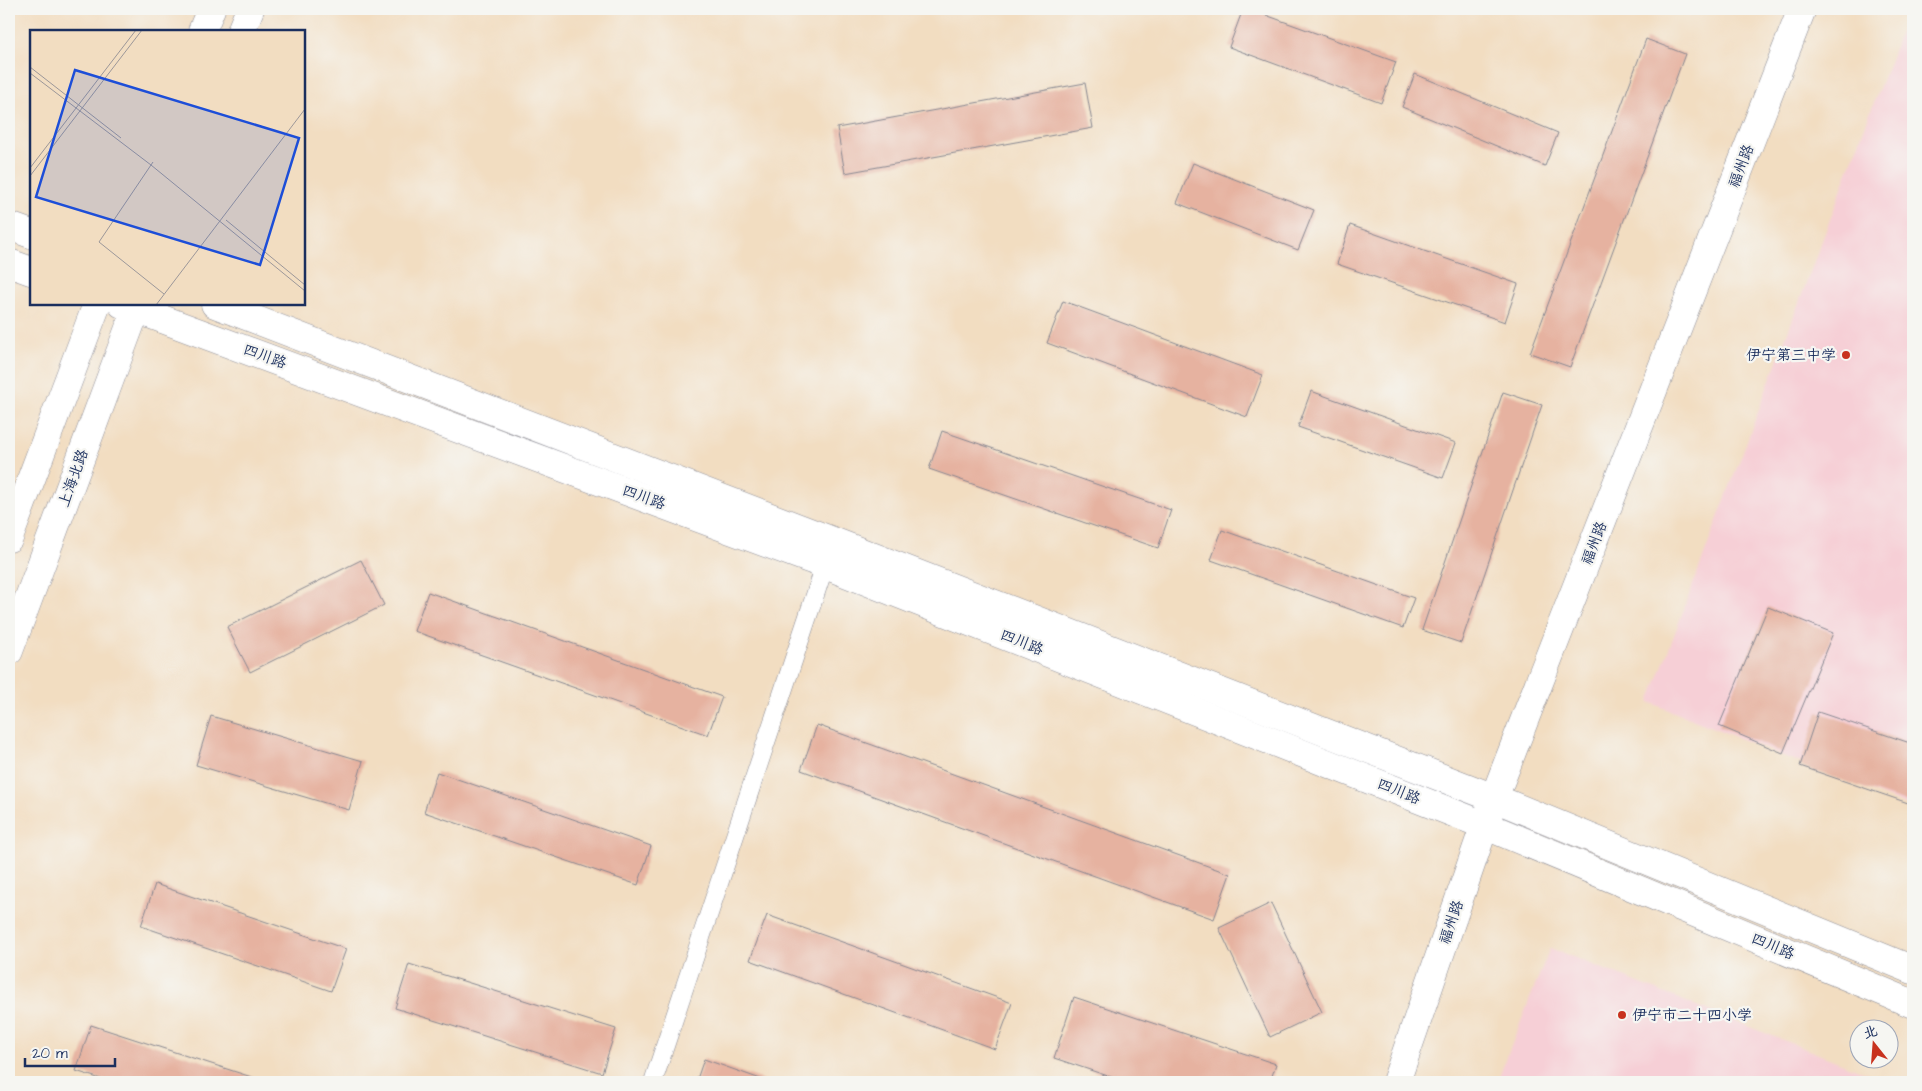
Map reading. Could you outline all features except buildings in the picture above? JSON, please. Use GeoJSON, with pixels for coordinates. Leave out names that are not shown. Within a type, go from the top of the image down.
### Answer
{"type":"FeatureCollection","features":[{"type":"Feature","properties":{"kind":"street"},"geometry":{"type":"LineString","coordinates":[[202,30],[210,9]]}},
{"type":"Feature","properties":{"kind":"street"},"geometry":{"type":"LineString","coordinates":[[241,30],[250,9]]}},
{"type":"Feature","properties":{"kind":"street","name":"福州路"},"geometry":{"type":"LineString","coordinates":[[1396,1082],[1484,824],[1802,9]]}},
{"type":"Feature","properties":{"kind":"street"},"geometry":{"type":"LineString","coordinates":[[9,226],[30,234]]}},
{"type":"Feature","properties":{"kind":"street"},"geometry":{"type":"LineString","coordinates":[[9,263],[30,272]]}},
{"type":"Feature","properties":{"kind":"street"},"geometry":{"type":"LineString","coordinates":[[9,538],[97,305]]}},
{"type":"Feature","properties":{"kind":"street","name":"四川路"},"geometry":{"type":"LineString","coordinates":[[132,305],[829,553],[1494,798],[1913,970]]}},
{"type":"Feature","properties":{"kind":"street","name":"上海北路"},"geometry":{"type":"LineString","coordinates":[[9,651],[132,305]]}},
{"type":"Feature","properties":{"kind":"street","name":"四川路"},"geometry":{"type":"LineString","coordinates":[[217,305],[829,553],[1913,1004]]}},
{"type":"Feature","properties":{"kind":"lane"},"geometry":{"type":"LineString","coordinates":[[653,1082],[829,553]]}},
{"type":"Feature","properties":{"kind":"shaded area","name":"伊宁第三中学"},"geometry":{"type":"Polygon","coordinates":[[[1909,9],[1913,9],[1913,808],[1649,702],[1909,9]]]}},
{"type":"Feature","properties":{"kind":"shaded area","name":"伊宁市二十四小学"},"geometry":{"type":"Polygon","coordinates":[[[1550,948],[1889,1082],[1497,1082],[1550,948]]]}},
{"type":"Feature","properties":{"kind":"place","name":"伊宁第三中学"},"geometry":{"type":"Point","coordinates":[1846,355]}},
{"type":"Feature","properties":{"kind":"place","name":"伊宁市二十四小学"},"geometry":{"type":"Point","coordinates":[1622,1015]}}]}
